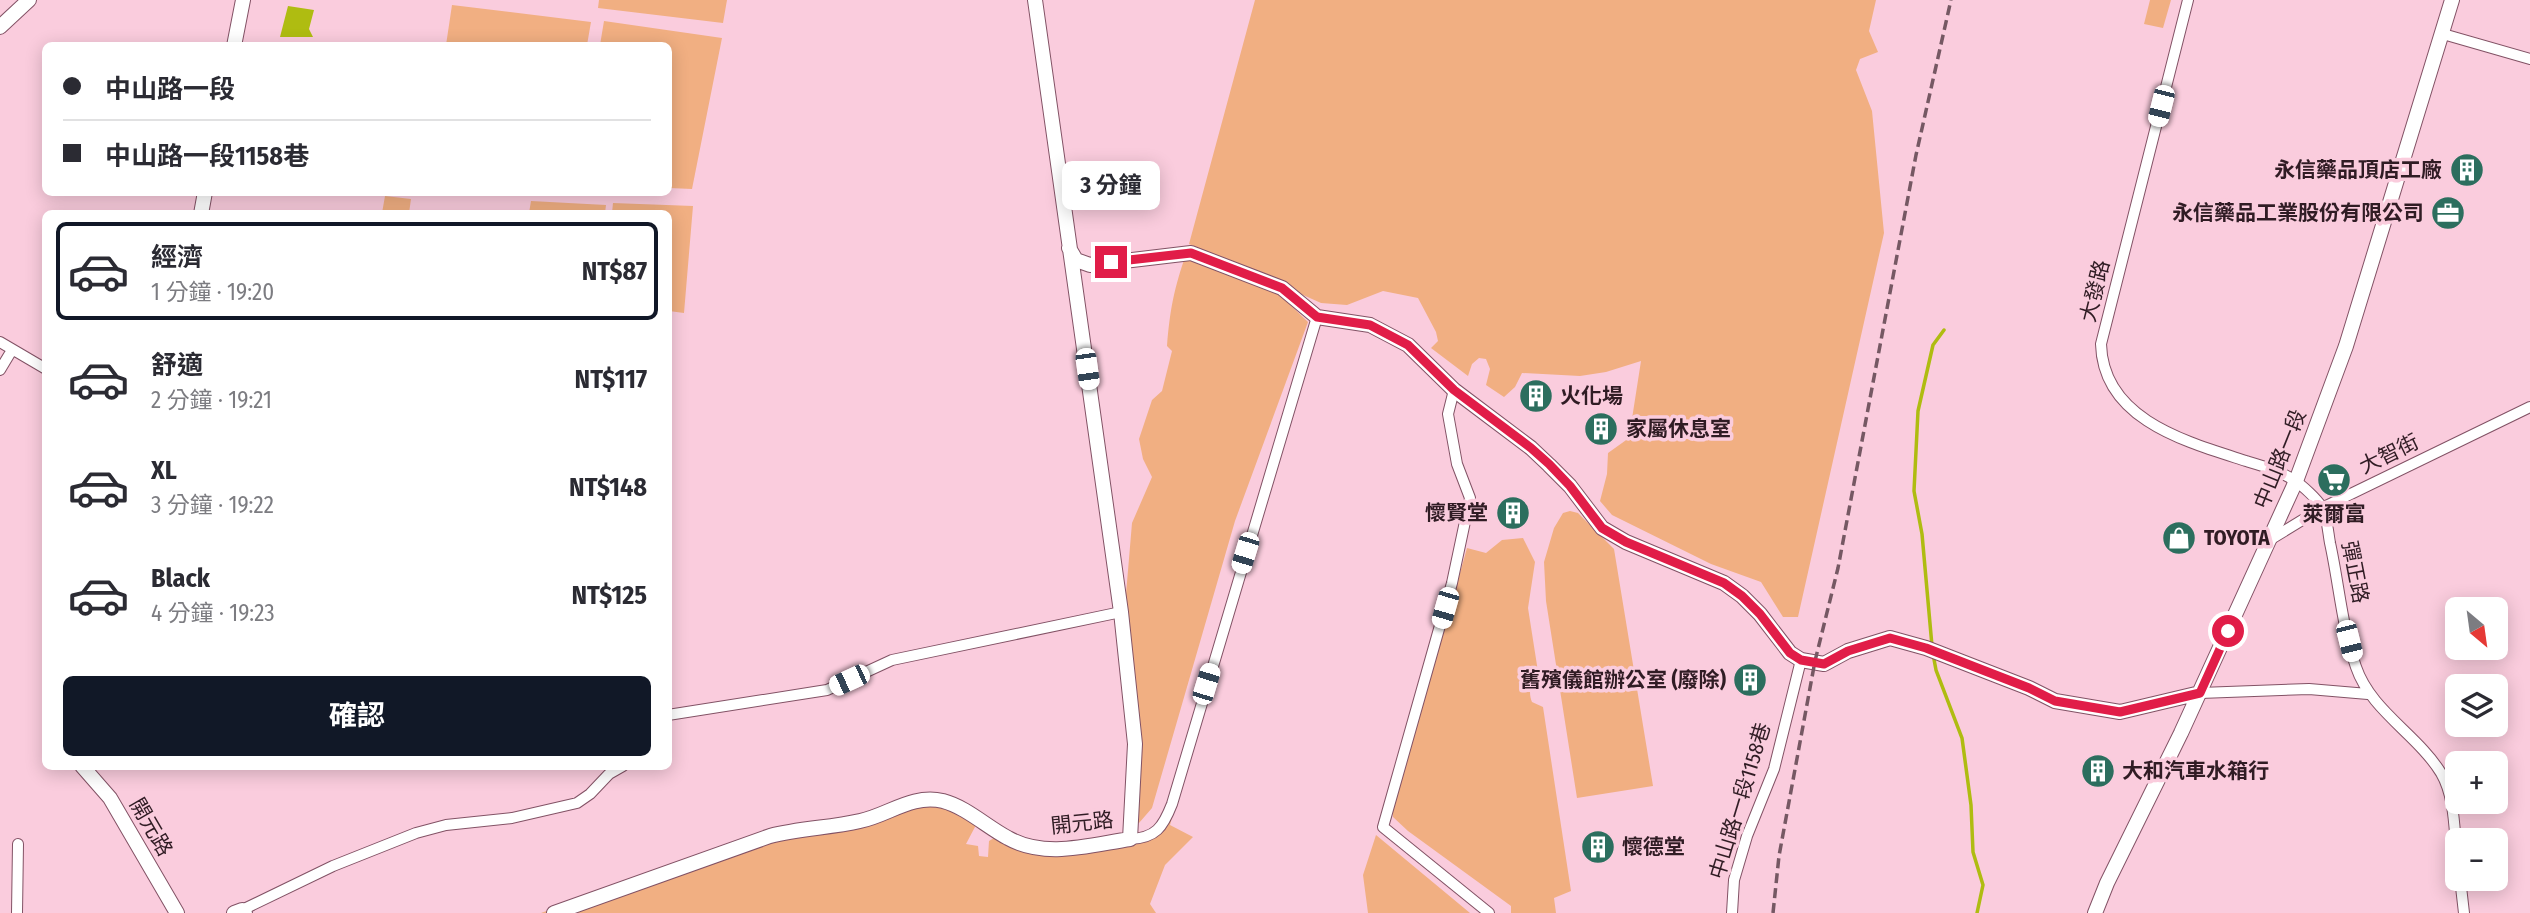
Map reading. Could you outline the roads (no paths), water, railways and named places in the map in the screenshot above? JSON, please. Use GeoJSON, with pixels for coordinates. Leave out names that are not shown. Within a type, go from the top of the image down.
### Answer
{"type":"FeatureCollection","features":[{"type":"Feature","properties":{"kind":"street"},"geometry":{"type":"LineString","coordinates":[[0,27],[29,0]]}},
{"type":"Feature","properties":{"kind":"street"},"geometry":{"type":"LineString","coordinates":[[235,42],[243,0]]}},
{"type":"Feature","properties":{"kind":"street","name":"開元路"},"geometry":{"type":"LineString","coordinates":[[554,913],[770,836],[797,829],[862,821],[920,799],[943,801],[1006,837],[1030,847],[1051,850],[1130,839],[1135,744],[1121,612],[1035,0]]}},
{"type":"Feature","properties":{"kind":"street","name":"大發路"},"geometry":{"type":"LineString","coordinates":[[2188,0],[2101,344],[2101,356],[2115,390],[2139,417],[2207,449],[2273,470],[2296,481]]}},
{"type":"Feature","properties":{"kind":"street","name":"中山路一段"},"geometry":{"type":"LineString","coordinates":[[2095,913],[2200,693],[2296,481],[2346,346],[2452,0]]}},
{"type":"Feature","properties":{"kind":"street"},"geometry":{"type":"LineString","coordinates":[[2443,34],[2530,60]]}},
{"type":"Feature","properties":{"kind":"street"},"geometry":{"type":"LineString","coordinates":[[1068,246],[1076,260],[1090,265],[1191,253],[1282,288],[1317,317],[1370,325],[1408,345],[1454,390],[1549,464],[1570,486],[1602,528],[1626,542],[1724,583],[1742,596],[1760,614],[1790,653],[1801,660],[1824,664],[1848,651],[1890,638],[1933,651],[2029,688],[2055,701],[2120,712],[2200,693],[2309,690],[2368,694]]}},
{"type":"Feature","properties":{"kind":"street"},"geometry":{"type":"LineString","coordinates":[[1130,839],[1147,838],[1164,823],[1172,804],[1317,317]]}},
{"type":"Feature","properties":{"kind":"street"},"geometry":{"type":"LineString","coordinates":[[0,342],[42,367]]}},
{"type":"Feature","properties":{"kind":"street"},"geometry":{"type":"LineString","coordinates":[[0,370],[12,350]]}},
{"type":"Feature","properties":{"kind":"street"},"geometry":{"type":"LineString","coordinates":[[1454,390],[1448,414],[1457,464],[1470,498],[1452,583],[1383,827],[1489,913]]}},
{"type":"Feature","properties":{"kind":"street","name":"大智街"},"geometry":{"type":"LineString","coordinates":[[2268,542],[2322,508],[2530,407]]}},
{"type":"Feature","properties":{"kind":"street"},"geometry":{"type":"LineString","coordinates":[[2296,481],[2322,508]]}},
{"type":"Feature","properties":{"kind":"street","name":"彈正路"},"geometry":{"type":"LineString","coordinates":[[2322,508],[2356,667],[2368,694],[2420,745],[2442,775],[2451,799],[2454,828]]}},
{"type":"Feature","properties":{"kind":"street"},"geometry":{"type":"LineString","coordinates":[[672,714],[827,690],[892,660],[1121,612]]}},
{"type":"Feature","properties":{"kind":"street","name":"中山路一段1158巷"},"geometry":{"type":"LineString","coordinates":[[1732,913],[1734,880],[1747,836],[1774,769],[1801,660]]}},
{"type":"Feature","properties":{"kind":"street","name":"開元路"},"geometry":{"type":"LineString","coordinates":[[86,770],[110,798],[177,913]]}},
{"type":"Feature","properties":{"kind":"street"},"geometry":{"type":"LineString","coordinates":[[240,912],[333,866],[416,833],[446,825],[512,818],[577,803],[590,794],[608,774],[616,770]]}},
{"type":"Feature","properties":{"kind":"street"},"geometry":{"type":"LineString","coordinates":[[17,913],[18,844]]}},
{"type":"Feature","properties":{"kind":"street"},"geometry":{"type":"LineString","coordinates":[[2461,891],[2464,913]]}},
{"type":"Feature","properties":{"kind":"waterway"},"geometry":{"type":"LineString","coordinates":[[1932,646],[1922,534],[1914,491],[1918,411],[1933,345],[1944,330]]}},
{"type":"Feature","properties":{"kind":"waterway"},"geometry":{"type":"LineString","coordinates":[[1933,654],[1936,670],[1962,738],[1971,805],[1973,852],[1983,885],[1977,913]]}},
{"type":"Feature","properties":{"kind":"railway"},"geometry":{"type":"LineString","coordinates":[[1773,913],[1779,856],[1815,661],[1838,568],[1916,155],[1951,0]]}},
{"type":"Feature","properties":{"kind":"place","name":"永信藥品頂店工廠"},"geometry":{"type":"Point","coordinates":[2467,170]}},
{"type":"Feature","properties":{"kind":"place","name":"永信藥品工業股份有限公司"},"geometry":{"type":"Point","coordinates":[2448,213]}},
{"type":"Feature","properties":{"kind":"place","name":"火化場"},"geometry":{"type":"Point","coordinates":[1536,396]}},
{"type":"Feature","properties":{"kind":"place","name":"家屬休息室"},"geometry":{"type":"Point","coordinates":[1601,429]}},
{"type":"Feature","properties":{"kind":"place","name":"萊爾富"},"geometry":{"type":"Point","coordinates":[2334,480]}},
{"type":"Feature","properties":{"kind":"place","name":"懷賢堂"},"geometry":{"type":"Point","coordinates":[1513,513]}},
{"type":"Feature","properties":{"kind":"place","name":"TOYOTA"},"geometry":{"type":"Point","coordinates":[2179,538]}},
{"type":"Feature","properties":{"kind":"place","name":"舊殯儀館辦公室 (廢除)"},"geometry":{"type":"Point","coordinates":[1750,680]}},
{"type":"Feature","properties":{"kind":"place","name":"大和汽車水箱行"},"geometry":{"type":"Point","coordinates":[2098,771]}},
{"type":"Feature","properties":{"kind":"place","name":"懷德堂"},"geometry":{"type":"Point","coordinates":[1598,847]}}]}
